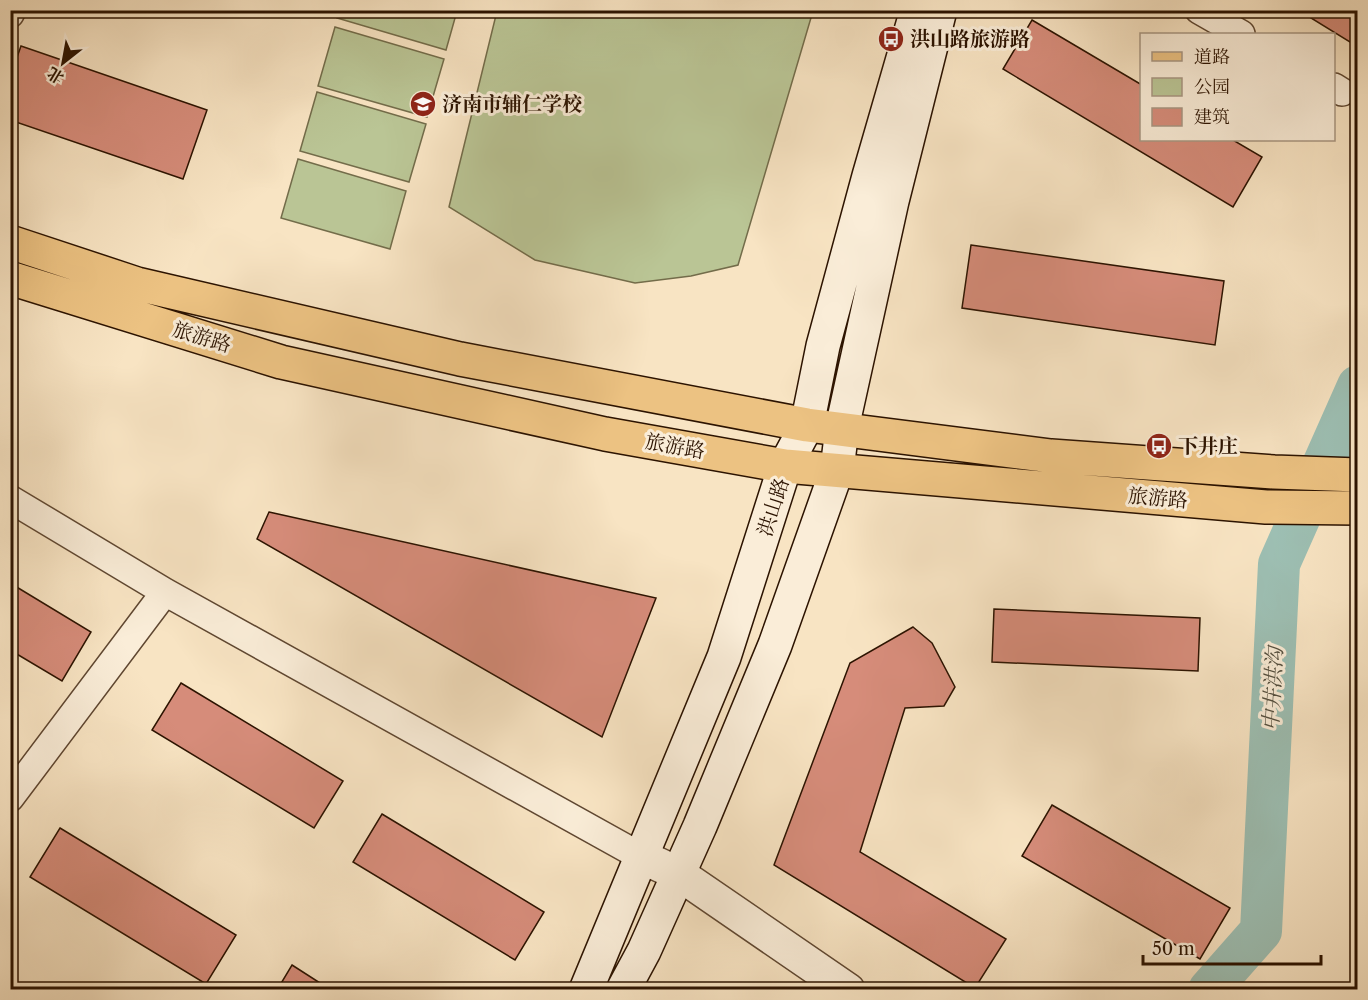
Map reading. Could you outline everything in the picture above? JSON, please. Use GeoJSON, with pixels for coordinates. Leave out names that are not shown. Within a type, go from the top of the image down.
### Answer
{"type":"FeatureCollection","features":[{"type":"Feature","properties":{"kind":"main road","name":"洪山路"},"geometry":{"type":"LineString","coordinates":[[586,990],[724,657],[785,466],[807,425],[823,346],[917,10]]}},
{"type":"Feature","properties":{"kind":"main road"},"geometry":{"type":"LineString","coordinates":[[623,990],[644,951],[679,874],[775,645],[837,470],[842,428],[892,201],[940,10]]}},
{"type":"Feature","properties":{"kind":"main road","name":"旅游路"},"geometry":{"type":"LineString","coordinates":[[10,242],[137,284],[460,359],[807,425],[1051,456],[1274,472],[1358,475]]}},
{"type":"Feature","properties":{"kind":"main road","name":"旅游路"},"geometry":{"type":"LineString","coordinates":[[10,278],[281,362],[605,434],[785,466],[1266,507],[1358,508]]}},
{"type":"Feature","properties":{"kind":"main road"},"geometry":{"type":"LineString","coordinates":[[640,856],[679,874],[848,990]]}},
{"type":"Feature","properties":{"kind":"street"},"geometry":{"type":"LineString","coordinates":[[1199,10],[1239,33]]}},
{"type":"Feature","properties":{"kind":"street"},"geometry":{"type":"LineString","coordinates":[[10,499],[165,592],[640,856]]}},
{"type":"Feature","properties":{"kind":"street"},"geometry":{"type":"LineString","coordinates":[[10,798],[165,592]]}},
{"type":"Feature","properties":{"kind":"green space"},"geometry":{"type":"Polygon","coordinates":[[[339,10],[457,11],[446,50],[337,18],[339,10]]]}},
{"type":"Feature","properties":{"kind":"green space"},"geometry":{"type":"Polygon","coordinates":[[[497,11],[813,11],[738,265],[691,276],[635,283],[535,260],[449,207],[497,11]]]}},
{"type":"Feature","properties":{"kind":"green space"},"geometry":{"type":"Polygon","coordinates":[[[335,27],[444,59],[427,117],[318,86],[335,27]]]}},
{"type":"Feature","properties":{"kind":"green space"},"geometry":{"type":"Polygon","coordinates":[[[317,92],[426,124],[409,182],[300,151],[317,92]]]}},
{"type":"Feature","properties":{"kind":"green space"},"geometry":{"type":"Polygon","coordinates":[[[298,159],[406,191],[390,249],[281,218],[298,159]]]}},
{"type":"Feature","properties":{"kind":"building"},"geometry":{"type":"Polygon","coordinates":[[[1298,10],[1358,10],[1358,47],[1298,10]]]}},
{"type":"Feature","properties":{"kind":"building"},"geometry":{"type":"Polygon","coordinates":[[[1032,20],[1140,84],[1140,141],[1235,141],[1262,157],[1233,207],[1003,69],[1032,20]]]}},
{"type":"Feature","properties":{"kind":"building"},"geometry":{"type":"Polygon","coordinates":[[[21,46],[207,110],[183,179],[10,120],[10,61],[15,63],[21,46]]]}},
{"type":"Feature","properties":{"kind":"building"},"geometry":{"type":"Polygon","coordinates":[[[971,245],[1224,281],[1215,345],[962,308],[971,245]]]}},
{"type":"Feature","properties":{"kind":"building"},"geometry":{"type":"Polygon","coordinates":[[[269,512],[656,598],[602,737],[257,539],[269,512]]]}},
{"type":"Feature","properties":{"kind":"building"},"geometry":{"type":"Polygon","coordinates":[[[10,583],[91,632],[62,681],[10,650],[10,583]]]}},
{"type":"Feature","properties":{"kind":"building"},"geometry":{"type":"Polygon","coordinates":[[[994,609],[1200,618],[1198,671],[992,662],[994,609]]]}},
{"type":"Feature","properties":{"kind":"building"},"geometry":{"type":"Polygon","coordinates":[[[913,627],[932,643],[955,687],[944,706],[905,708],[860,852],[1006,939],[975,988],[774,865],[850,663],[913,627]]]}},
{"type":"Feature","properties":{"kind":"building"},"geometry":{"type":"Polygon","coordinates":[[[1354,666],[1358,666],[1358,720],[1354,666]]]}},
{"type":"Feature","properties":{"kind":"building"},"geometry":{"type":"Polygon","coordinates":[[[181,683],[343,781],[314,828],[152,730],[181,683]]]}},
{"type":"Feature","properties":{"kind":"building"},"geometry":{"type":"Polygon","coordinates":[[[1052,805],[1230,908],[1200,959],[1022,856],[1052,805]]]}},
{"type":"Feature","properties":{"kind":"building"},"geometry":{"type":"Polygon","coordinates":[[[382,814],[544,912],[515,960],[353,862],[382,814]]]}},
{"type":"Feature","properties":{"kind":"building"},"geometry":{"type":"Polygon","coordinates":[[[60,828],[236,935],[206,984],[30,877],[60,828]]]}},
{"type":"Feature","properties":{"kind":"building"},"geometry":{"type":"Polygon","coordinates":[[[292,965],[331,990],[277,990],[292,965]]]}},
{"type":"Feature","properties":{"kind":"waterway","name":"中井洪沟"},"geometry":{"type":"LineString","coordinates":[[1209,990],[1261,931],[1279,564],[1358,386]]}},
{"type":"Feature","properties":{"kind":"place","name":"洪山路旅游路"},"geometry":{"type":"Point","coordinates":[891,39]}},
{"type":"Feature","properties":{"kind":"place","name":"济南市辅仁学校"},"geometry":{"type":"Point","coordinates":[423,104]}},
{"type":"Feature","properties":{"kind":"place","name":"下井庄"},"geometry":{"type":"Point","coordinates":[1159,446]}}]}
